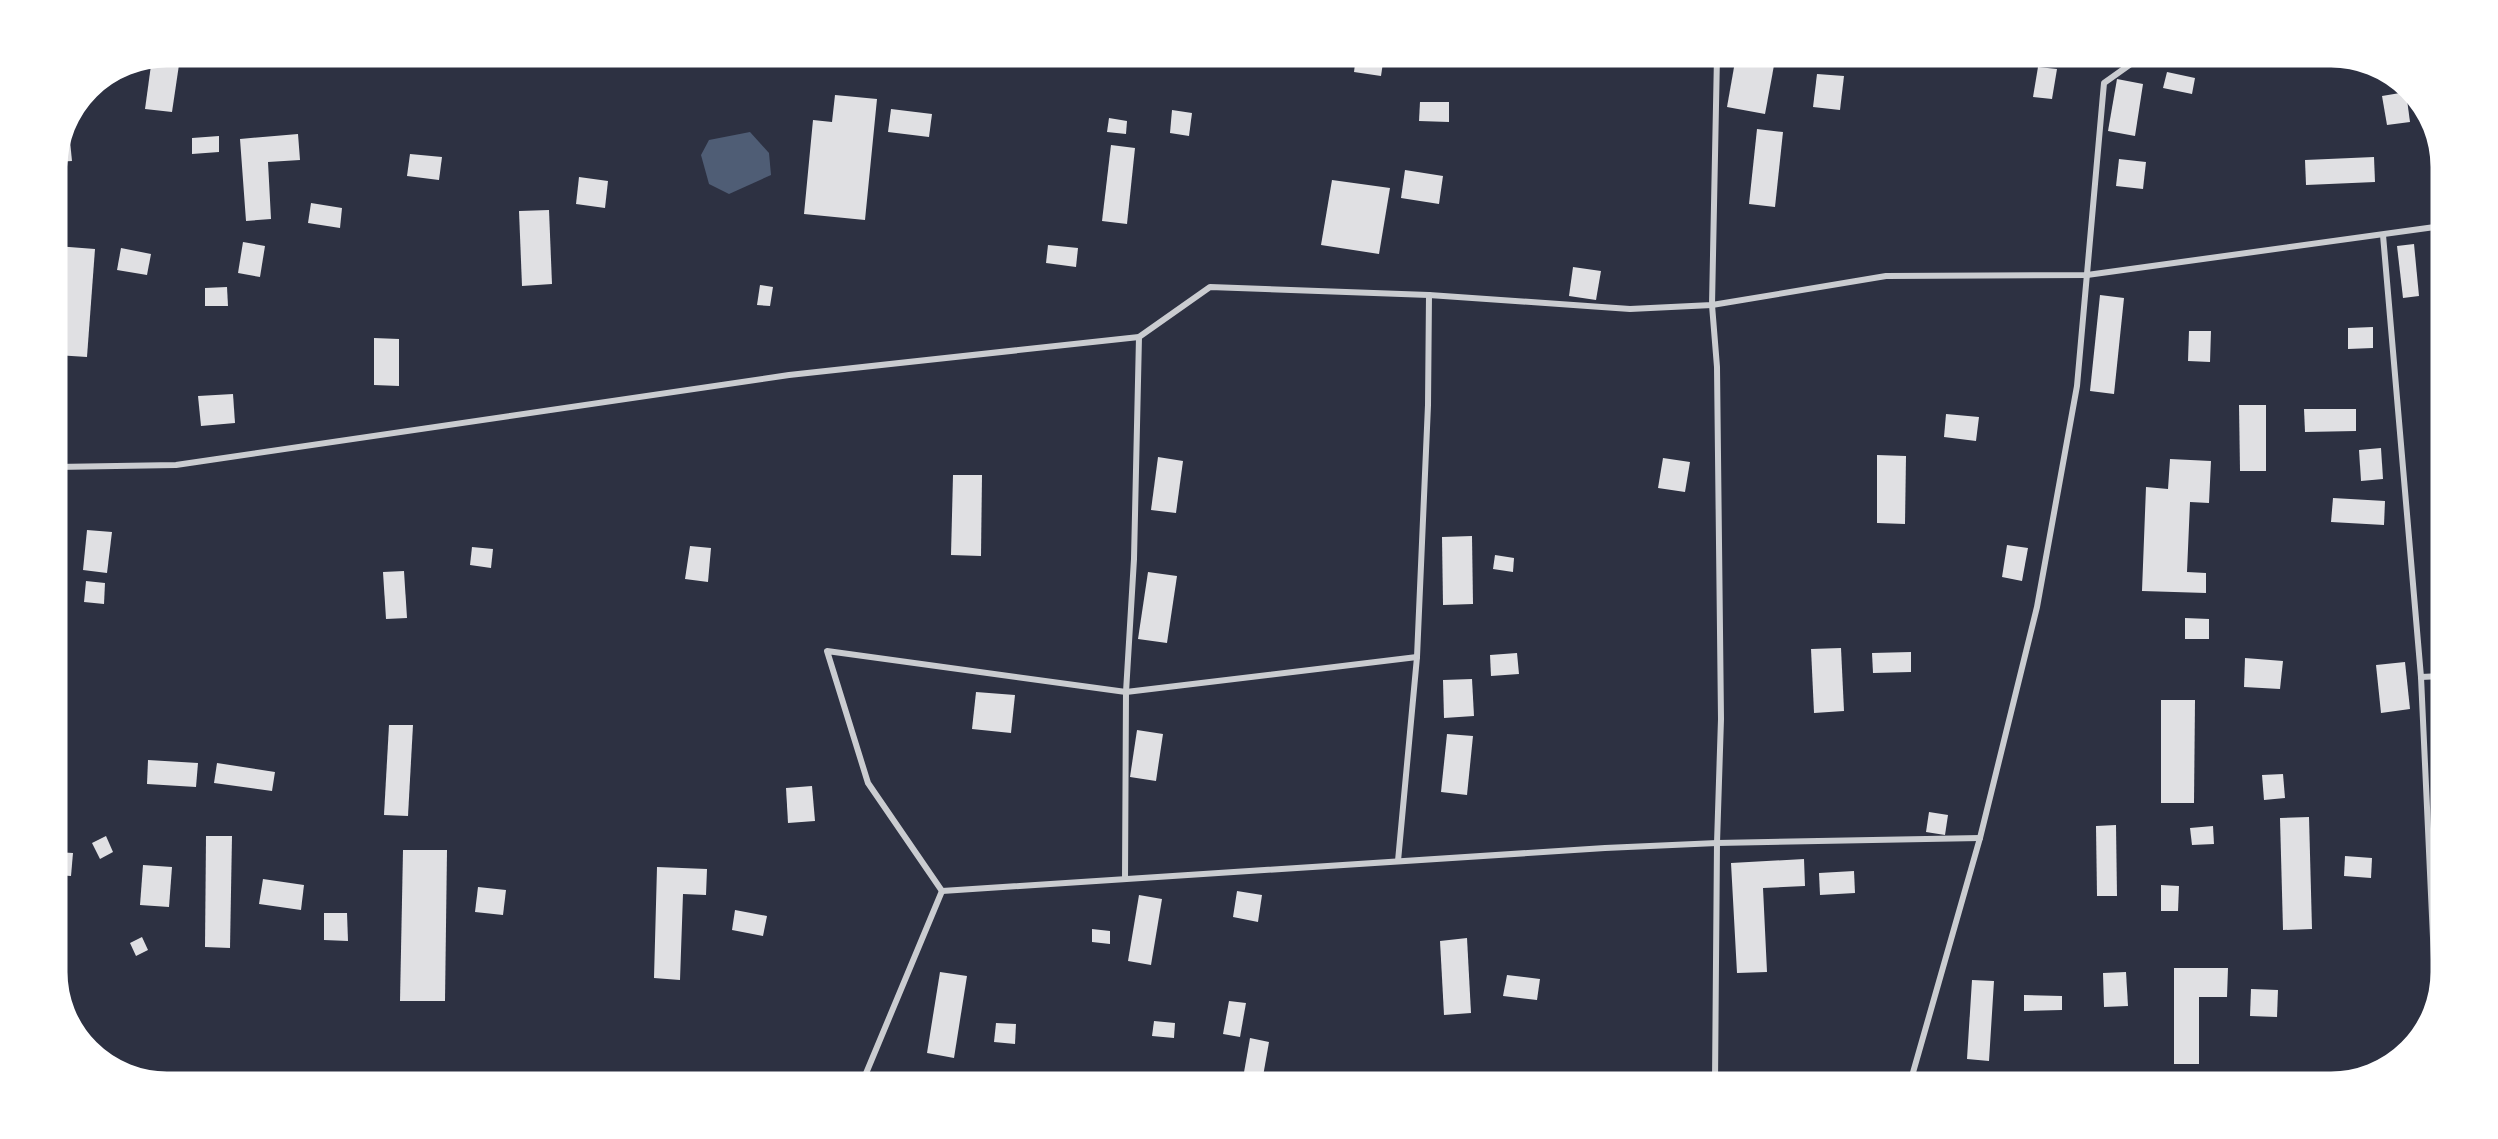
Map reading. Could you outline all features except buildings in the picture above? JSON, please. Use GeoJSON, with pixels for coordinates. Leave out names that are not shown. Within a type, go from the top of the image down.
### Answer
{"type":"FeatureCollection","features":[{"type":"Feature","properties":{"kind":"street"},"geometry":{"type":"LineString","coordinates":[[1715,1073],[1717,843],[1721,718],[1717,367],[1712,305],[1717,66]]}},
{"type":"Feature","properties":{"kind":"street"},"geometry":{"type":"LineString","coordinates":[[1913,1073],[1980,838],[2037,608],[2077,386],[2104,83],[2128,66]]}},
{"type":"Feature","properties":{"kind":"street"},"geometry":{"type":"LineString","coordinates":[[66,466],[176,465],[789,375],[1139,337],[1210,288],[1429,295],[1630,309],[1712,305],[1886,276],[2087,275],[2432,228]]}},
{"type":"Feature","properties":{"kind":"street"},"geometry":{"type":"LineString","coordinates":[[2383,235],[2421,677],[2432,916]]}},
{"type":"Feature","properties":{"kind":"street"},"geometry":{"type":"LineString","coordinates":[[1398,861],[1417,657],[1428,405],[1429,295]]}},
{"type":"Feature","properties":{"kind":"street"},"geometry":{"type":"LineString","coordinates":[[1125,879],[1126,692],[1134,559],[1139,337]]}},
{"type":"Feature","properties":{"kind":"street"},"geometry":{"type":"LineString","coordinates":[[942,891],[868,783],[827,651],[1126,692],[1417,657]]}},
{"type":"Feature","properties":{"kind":"street"},"geometry":{"type":"LineString","coordinates":[[2421,677],[2432,676]]}},
{"type":"Feature","properties":{"kind":"street"},"geometry":{"type":"LineString","coordinates":[[942,891],[1717,843],[1980,838]]}},
{"type":"Feature","properties":{"kind":"street"},"geometry":{"type":"LineString","coordinates":[[866,1073],[942,891]]}},
{"type":"Feature","properties":{"kind":"water"},"geometry":{"type":"Polygon","coordinates":[[[750,132],[769,153],[771,175],[729,194],[709,184],[701,155],[709,140],[750,132]]]}}]}
